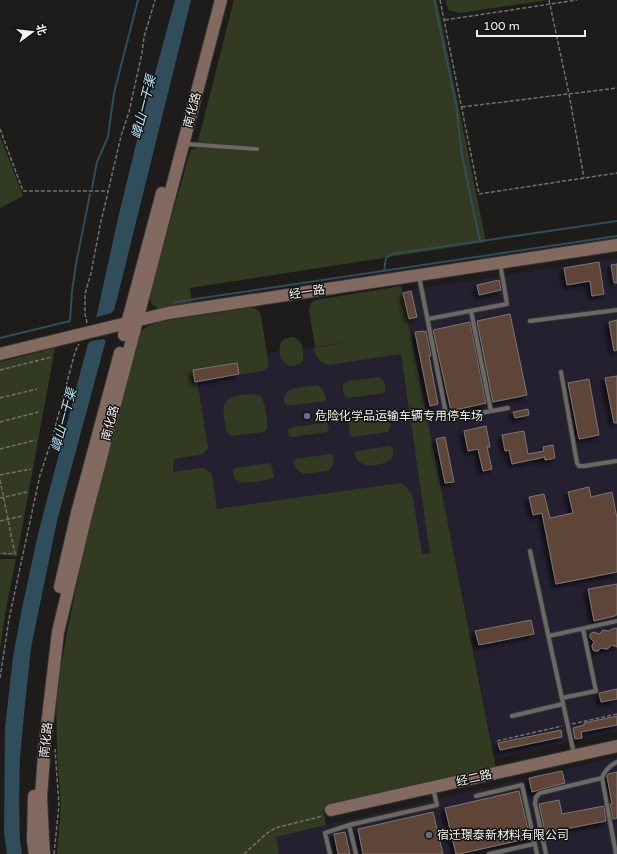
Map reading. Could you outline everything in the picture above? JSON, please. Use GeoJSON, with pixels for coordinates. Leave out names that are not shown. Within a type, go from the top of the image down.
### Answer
{"type":"FeatureCollection","features":[{"type":"Feature","properties":{"kind":"main road","name":"南化路"},"geometry":{"type":"LineString","coordinates":[[35,854],[33,841],[34,769],[51,632],[63,572],[127,323],[213,0]]}},
{"type":"Feature","properties":{"kind":"main road","name":"南化路"},"geometry":{"type":"LineString","coordinates":[[44,854],[42,797],[43,770],[58,632],[86,515],[127,323],[183,143],[221,0]]}},
{"type":"Feature","properties":{"kind":"main road","name":"经一路"},"geometry":{"type":"LineString","coordinates":[[0,354],[168,313],[617,245]]}},
{"type":"Feature","properties":{"kind":"main road","name":"经二路"},"geometry":{"type":"LineString","coordinates":[[331,810],[617,746]]}},
{"type":"Feature","properties":{"kind":"lane"},"geometry":{"type":"LineString","coordinates":[[183,143],[257,149]]}},
{"type":"Feature","properties":{"kind":"lane"},"geometry":{"type":"LineString","coordinates":[[428,320],[507,304],[500,263]]}},
{"type":"Feature","properties":{"kind":"lane"},"geometry":{"type":"LineString","coordinates":[[419,275],[447,419],[508,408]]}},
{"type":"Feature","properties":{"kind":"lane"},"geometry":{"type":"LineString","coordinates":[[530,321],[617,310]]}},
{"type":"Feature","properties":{"kind":"lane"},"geometry":{"type":"LineString","coordinates":[[471,311],[491,411]]}},
{"type":"Feature","properties":{"kind":"lane"},"geometry":{"type":"LineString","coordinates":[[561,372],[577,463],[580,466],[584,466],[617,461]]}},
{"type":"Feature","properties":{"kind":"lane"},"geometry":{"type":"LineString","coordinates":[[530,551],[574,755]]}},
{"type":"Feature","properties":{"kind":"lane"},"geometry":{"type":"LineString","coordinates":[[549,636],[617,621]]}},
{"type":"Feature","properties":{"kind":"lane"},"geometry":{"type":"LineString","coordinates":[[562,698],[596,691],[583,629]]}},
{"type":"Feature","properties":{"kind":"lane"},"geometry":{"type":"LineString","coordinates":[[512,716],[564,704]]}},
{"type":"Feature","properties":{"kind":"lane"},"geometry":{"type":"LineString","coordinates":[[616,854],[602,778],[608,766],[617,762]]}},
{"type":"Feature","properties":{"kind":"lane"},"geometry":{"type":"LineString","coordinates":[[546,854],[536,797],[540,793],[602,778]]}},
{"type":"Feature","properties":{"kind":"lane"},"geometry":{"type":"LineString","coordinates":[[476,796],[522,785],[537,854]]}},
{"type":"Feature","properties":{"kind":"lane"},"geometry":{"type":"LineString","coordinates":[[330,854],[325,833],[349,825],[437,805],[433,787]]}},
{"type":"Feature","properties":{"kind":"lane"},"geometry":{"type":"LineString","coordinates":[[349,825],[356,854]]}},
{"type":"Feature","properties":{"kind":"lane"},"geometry":{"type":"LineString","coordinates":[[489,854],[534,844]]}},
{"type":"Feature","properties":{"kind":"path"},"geometry":{"type":"LineString","coordinates":[[0,678],[9,619],[40,475],[52,439],[75,352],[86,333],[85,294],[91,273],[108,191],[129,112],[144,37],[155,0]]}},
{"type":"Feature","properties":{"kind":"path"},"geometry":{"type":"LineString","coordinates":[[440,0],[479,194],[617,173]]}},
{"type":"Feature","properties":{"kind":"path"},"geometry":{"type":"LineString","coordinates":[[549,0],[569,94],[584,178]]}},
{"type":"Feature","properties":{"kind":"path"},"geometry":{"type":"LineString","coordinates":[[444,20],[577,0]]}},
{"type":"Feature","properties":{"kind":"path"},"geometry":{"type":"LineString","coordinates":[[461,108],[617,88]]}},
{"type":"Feature","properties":{"kind":"path"},"geometry":{"type":"LineString","coordinates":[[0,129],[23,191],[108,191]]}},
{"type":"Feature","properties":{"kind":"path"},"geometry":{"type":"LineString","coordinates":[[0,370],[52,357]]}},
{"type":"Feature","properties":{"kind":"path"},"geometry":{"type":"LineString","coordinates":[[0,398],[37,389]]}},
{"type":"Feature","properties":{"kind":"path"},"geometry":{"type":"LineString","coordinates":[[0,422],[39,412]]}},
{"type":"Feature","properties":{"kind":"path"},"geometry":{"type":"LineString","coordinates":[[0,449],[36,440]]}},
{"type":"Feature","properties":{"kind":"path"},"geometry":{"type":"LineString","coordinates":[[0,475],[31,469]]}},
{"type":"Feature","properties":{"kind":"path"},"geometry":{"type":"LineString","coordinates":[[0,480],[15,554],[0,553]]}},
{"type":"Feature","properties":{"kind":"path"},"geometry":{"type":"LineString","coordinates":[[0,498],[27,492]]}},
{"type":"Feature","properties":{"kind":"path"},"geometry":{"type":"LineString","coordinates":[[0,522],[22,516]]}},
{"type":"Feature","properties":{"kind":"path"},"geometry":{"type":"LineString","coordinates":[[497,741],[617,714]]}},
{"type":"Feature","properties":{"kind":"path"},"geometry":{"type":"LineString","coordinates":[[54,854],[59,805],[55,747]]}},
{"type":"Feature","properties":{"kind":"path"},"geometry":{"type":"LineString","coordinates":[[244,854],[275,828],[319,817],[331,810]]}},
{"type":"Feature","properties":{"kind":"shaded area"},"geometry":{"type":"Polygon","coordinates":[[[617,258],[617,731],[495,759],[453,549],[169,592],[177,367],[410,332],[402,291],[617,258]]]}},
{"type":"Feature","properties":{"kind":"shaded area"},"geometry":{"type":"Polygon","coordinates":[[[617,757],[617,854],[279,854],[275,837],[617,757]]]}},
{"type":"Feature","properties":{"kind":"green space"},"geometry":{"type":"Polygon","coordinates":[[[234,0],[437,0],[486,242],[190,288],[192,303],[617,238],[617,241],[162,310],[152,305],[150,293],[190,152],[192,149],[196,149],[234,0]]]}},
{"type":"Feature","properties":{"kind":"green space"},"geometry":{"type":"Polygon","coordinates":[[[446,0],[548,0],[460,13],[448,10],[446,0]]]}},
{"type":"Feature","properties":{"kind":"green space"},"geometry":{"type":"Polygon","coordinates":[[[0,136],[23,196],[0,208],[0,136]]]}},
{"type":"Feature","properties":{"kind":"green space"},"geometry":{"type":"Polygon","coordinates":[[[401,286],[496,768],[331,805],[323,810],[326,825],[276,837],[279,854],[57,854],[61,804],[57,753],[56,694],[69,622],[93,509],[140,332],[148,326],[163,321],[249,308],[258,311],[261,316],[269,366],[263,371],[197,381],[208,448],[203,454],[174,459],[173,472],[202,468],[206,469],[212,474],[217,509],[401,483],[408,489],[413,498],[422,554],[430,553],[401,354],[328,365],[325,364],[317,357],[314,348],[353,341],[315,347],[309,310],[311,303],[316,300],[401,286]]]}},
{"type":"Feature","properties":{"kind":"green space"},"geometry":{"type":"Polygon","coordinates":[[[292,337],[301,343],[303,350],[303,361],[297,365],[291,366],[287,365],[281,358],[279,349],[283,340],[292,337]]]}},
{"type":"Feature","properties":{"kind":"green space"},"geometry":{"type":"Polygon","coordinates":[[[55,348],[17,556],[0,555],[0,362],[55,348]]]}},
{"type":"Feature","properties":{"kind":"green space"},"geometry":{"type":"Polygon","coordinates":[[[378,377],[385,383],[384,393],[349,398],[344,394],[344,384],[349,381],[378,377]]]}},
{"type":"Feature","properties":{"kind":"green space"},"geometry":{"type":"Polygon","coordinates":[[[317,385],[324,392],[326,401],[287,406],[285,404],[284,397],[291,389],[317,385]]]}},
{"type":"Feature","properties":{"kind":"green space"},"geometry":{"type":"Polygon","coordinates":[[[252,394],[260,396],[264,403],[267,429],[264,432],[231,436],[227,431],[224,416],[224,406],[226,402],[236,396],[252,394]]]}},
{"type":"Feature","properties":{"kind":"green space"},"geometry":{"type":"Polygon","coordinates":[[[385,415],[389,418],[390,423],[388,432],[353,437],[350,435],[349,423],[352,420],[385,415]]]}},
{"type":"Feature","properties":{"kind":"green space"},"geometry":{"type":"Polygon","coordinates":[[[327,423],[329,428],[327,432],[293,437],[289,435],[288,430],[293,427],[327,423]]]}},
{"type":"Feature","properties":{"kind":"green space"},"geometry":{"type":"Polygon","coordinates":[[[390,446],[393,449],[391,459],[376,465],[366,465],[360,462],[355,456],[355,452],[358,451],[390,446]]]}},
{"type":"Feature","properties":{"kind":"green space"},"geometry":{"type":"Polygon","coordinates":[[[331,454],[334,457],[334,462],[328,471],[303,474],[295,466],[294,460],[296,459],[331,454]]]}},
{"type":"Feature","properties":{"kind":"green space"},"geometry":{"type":"Polygon","coordinates":[[[269,463],[272,466],[274,478],[249,483],[237,480],[234,476],[233,470],[235,468],[269,463]]]}},
{"type":"Feature","properties":{"kind":"green space"},"geometry":{"type":"Polygon","coordinates":[[[0,559],[16,559],[0,649],[0,559]]]}},
{"type":"Feature","properties":{"kind":"water"},"geometry":{"type":"Polygon","coordinates":[[[175,0],[191,0],[117,299],[57,521],[31,648],[20,759],[19,802],[22,854],[7,854],[4,832],[5,728],[13,657],[21,613],[38,534],[97,314],[139,132],[175,0]]]}},
{"type":"Feature","properties":{"kind":"pier"},"geometry":{"type":"Polygon","coordinates":[[[116,308],[107,342],[104,339],[91,341],[85,347],[94,315],[97,317],[111,313],[116,308]]]}},
{"type":"Feature","properties":{"kind":"building"},"geometry":{"type":"Polygon","coordinates":[[[599,262],[604,294],[592,296],[590,281],[567,285],[564,268],[599,262]]]}},
{"type":"Feature","properties":{"kind":"building"},"geometry":{"type":"Polygon","coordinates":[[[617,264],[617,283],[614,283],[611,265],[617,264]]]}},
{"type":"Feature","properties":{"kind":"building"},"geometry":{"type":"Polygon","coordinates":[[[499,280],[501,290],[479,295],[477,285],[499,280]]]}},
{"type":"Feature","properties":{"kind":"building"},"geometry":{"type":"Polygon","coordinates":[[[411,291],[417,317],[409,319],[403,293],[411,291]]]}},
{"type":"Feature","properties":{"kind":"building"},"geometry":{"type":"Polygon","coordinates":[[[510,314],[527,395],[493,402],[477,321],[510,314]]]}},
{"type":"Feature","properties":{"kind":"building"},"geometry":{"type":"Polygon","coordinates":[[[617,320],[617,350],[614,351],[609,322],[617,320]]]}},
{"type":"Feature","properties":{"kind":"building"},"geometry":{"type":"Polygon","coordinates":[[[470,322],[486,403],[451,411],[433,330],[470,322]]]}},
{"type":"Feature","properties":{"kind":"building"},"geometry":{"type":"Polygon","coordinates":[[[426,331],[438,404],[430,406],[415,332],[426,331]]]}},
{"type":"Feature","properties":{"kind":"building"},"geometry":{"type":"Polygon","coordinates":[[[237,363],[239,374],[195,382],[193,370],[237,363]]]}},
{"type":"Feature","properties":{"kind":"building"},"geometry":{"type":"Polygon","coordinates":[[[617,376],[617,423],[614,423],[605,378],[617,376]]]}},
{"type":"Feature","properties":{"kind":"building"},"geometry":{"type":"Polygon","coordinates":[[[589,379],[599,435],[579,439],[568,383],[589,379]]]}},
{"type":"Feature","properties":{"kind":"building"},"geometry":{"type":"Polygon","coordinates":[[[528,409],[529,415],[515,418],[513,412],[528,409]]]}},
{"type":"Feature","properties":{"kind":"building"},"geometry":{"type":"Polygon","coordinates":[[[486,426],[490,447],[487,447],[492,469],[483,471],[478,449],[468,451],[464,431],[486,426]]]}},
{"type":"Feature","properties":{"kind":"building"},"geometry":{"type":"Polygon","coordinates":[[[524,431],[528,454],[544,451],[543,447],[553,445],[555,458],[545,460],[545,457],[512,464],[509,450],[505,451],[502,435],[524,431]]]}},
{"type":"Feature","properties":{"kind":"building"},"geometry":{"type":"Polygon","coordinates":[[[445,437],[454,482],[445,483],[436,439],[445,437]]]}},
{"type":"Feature","properties":{"kind":"building"},"geometry":{"type":"Polygon","coordinates":[[[589,487],[591,497],[612,492],[617,518],[617,572],[556,584],[542,513],[533,515],[529,497],[544,494],[550,518],[573,513],[568,492],[589,487]]]}},
{"type":"Feature","properties":{"kind":"building"},"geometry":{"type":"Polygon","coordinates":[[[617,584],[617,615],[594,621],[588,589],[617,584]]]}},
{"type":"Feature","properties":{"kind":"building"},"geometry":{"type":"Polygon","coordinates":[[[531,620],[534,634],[479,645],[475,631],[531,620]]]}},
{"type":"Feature","properties":{"kind":"building"},"geometry":{"type":"Polygon","coordinates":[[[617,628],[617,647],[612,645],[607,649],[601,648],[598,651],[593,650],[592,646],[594,642],[590,638],[590,634],[594,632],[599,634],[603,630],[609,631],[617,628]]]}},
{"type":"Feature","properties":{"kind":"building"},"geometry":{"type":"Polygon","coordinates":[[[617,689],[617,699],[601,702],[599,693],[617,689]]]}},
{"type":"Feature","properties":{"kind":"building"},"geometry":{"type":"Polygon","coordinates":[[[617,716],[617,725],[581,732],[582,738],[575,739],[573,728],[584,725],[584,723],[617,716]]]}},
{"type":"Feature","properties":{"kind":"building"},"geometry":{"type":"Polygon","coordinates":[[[561,730],[562,737],[500,750],[498,743],[561,730]]]}},
{"type":"Feature","properties":{"kind":"building"},"geometry":{"type":"Polygon","coordinates":[[[562,771],[565,783],[532,792],[529,778],[562,771]]]}},
{"type":"Feature","properties":{"kind":"building"},"geometry":{"type":"Polygon","coordinates":[[[617,772],[617,818],[613,819],[607,776],[608,774],[617,772]]]}},
{"type":"Feature","properties":{"kind":"building"},"geometry":{"type":"Polygon","coordinates":[[[519,791],[530,838],[456,854],[445,808],[519,791]]]}},
{"type":"Feature","properties":{"kind":"building"},"geometry":{"type":"Polygon","coordinates":[[[559,800],[562,814],[604,806],[606,821],[545,833],[539,804],[559,800]]]}},
{"type":"Feature","properties":{"kind":"building"},"geometry":{"type":"Polygon","coordinates":[[[433,812],[443,854],[363,854],[358,829],[433,812]]]}},
{"type":"Feature","properties":{"kind":"building"},"geometry":{"type":"Polygon","coordinates":[[[345,832],[350,854],[338,854],[334,834],[345,832]]]}},
{"type":"Feature","properties":{"kind":"waterway"},"geometry":{"type":"LineString","coordinates":[[92,188],[97,162],[108,137],[114,93],[138,0]]}},
{"type":"Feature","properties":{"kind":"waterway"},"geometry":{"type":"LineString","coordinates":[[434,0],[456,104],[462,155],[480,242]]}},
{"type":"Feature","properties":{"kind":"waterway"},"geometry":{"type":"LineString","coordinates":[[0,338],[70,321],[76,264],[90,194]]}},
{"type":"Feature","properties":{"kind":"waterway"},"geometry":{"type":"LineString","coordinates":[[384,271],[386,258],[392,254],[617,221]]}},
{"type":"Feature","properties":{"kind":"waterway"},"geometry":{"type":"LineString","coordinates":[[175,302],[617,236]]}},
{"type":"Feature","properties":{"kind":"place","name":"危险化学品运输车辆专用停车场"},"geometry":{"type":"Point","coordinates":[307,416]}},
{"type":"Feature","properties":{"kind":"place","name":"宿迁璟泰新材料有限公司"},"geometry":{"type":"Point","coordinates":[429,835]}},
{"type":"Feature","properties":{"kind":"water label","name":"嶂山一干渠"},"geometry":{"type":"Point","coordinates":[144,107]}},
{"type":"Feature","properties":{"kind":"water label","name":"嶂山一干渠"},"geometry":{"type":"Point","coordinates":[64,420]}}]}
